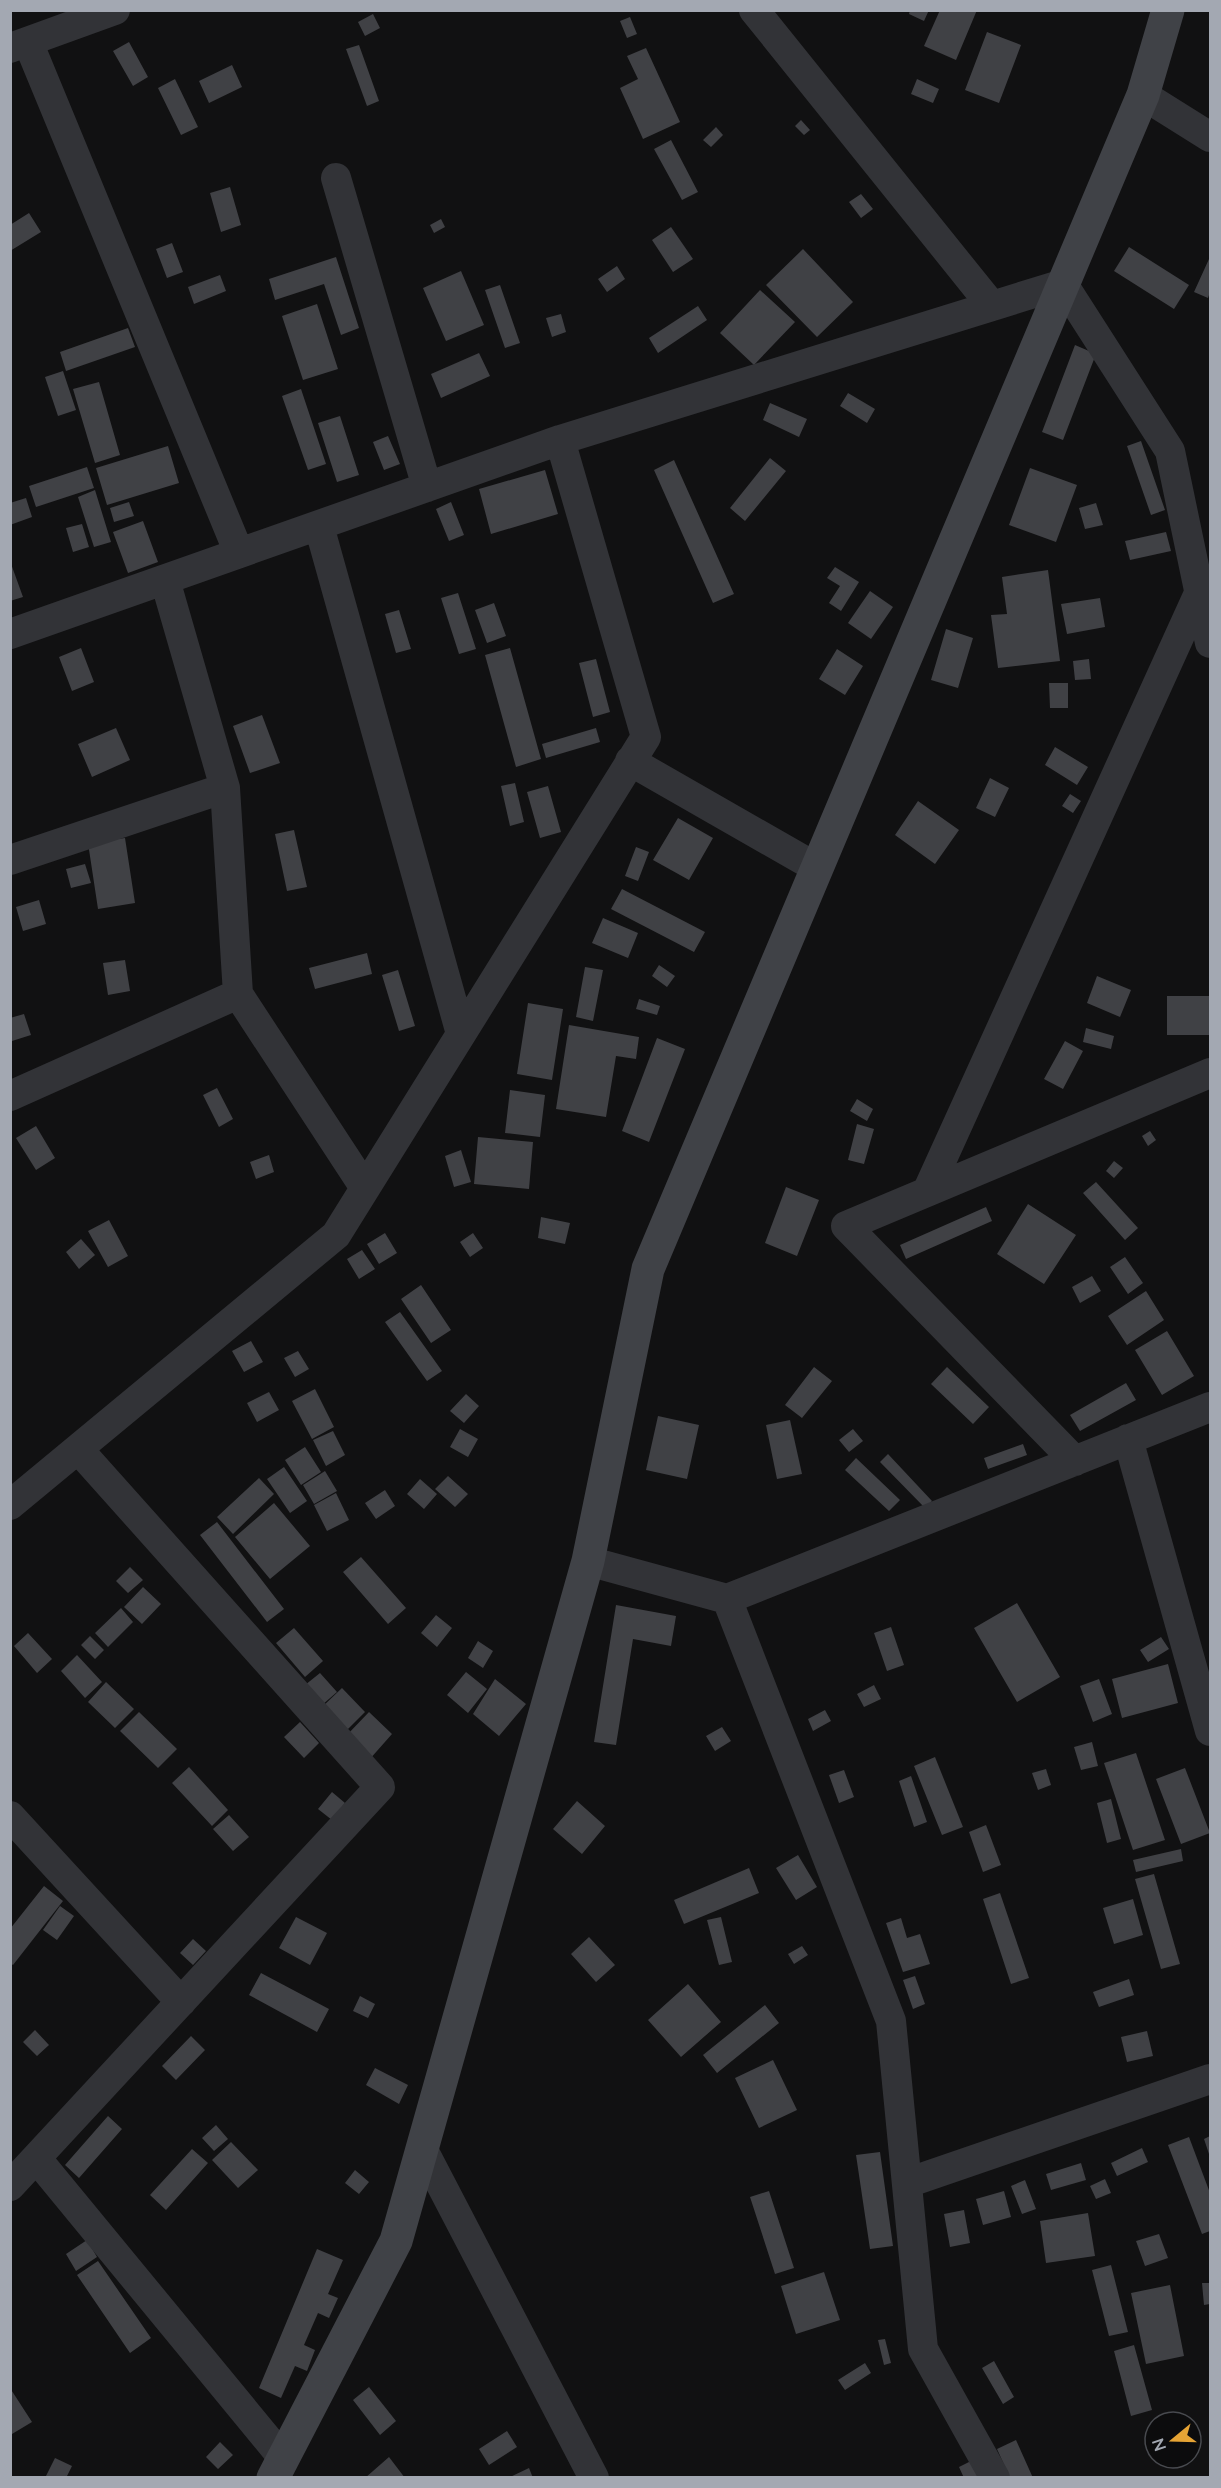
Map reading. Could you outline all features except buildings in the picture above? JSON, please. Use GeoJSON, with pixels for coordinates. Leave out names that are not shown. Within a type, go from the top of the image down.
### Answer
{"type":"FeatureCollection","features":[{"type":"Feature","properties":{"kind":"street"},"geometry":{"type":"LineString","coordinates":[[115,10],[19,45],[239,554]]}},
{"type":"Feature","properties":{"kind":"street"},"geometry":{"type":"LineString","coordinates":[[754,10],[992,306]]}},
{"type":"Feature","properties":{"kind":"street"},"geometry":{"type":"LineString","coordinates":[[37,2159],[278,2471],[396,2241],[588,1561],[648,1269],[1143,95],[1168,10]]}},
{"type":"Feature","properties":{"kind":"street"},"geometry":{"type":"LineString","coordinates":[[1143,95],[1210,138]]}},
{"type":"Feature","properties":{"kind":"street"},"geometry":{"type":"LineString","coordinates":[[336,178],[427,487]]}},
{"type":"Feature","properties":{"kind":"street"},"geometry":{"type":"LineString","coordinates":[[10,634],[560,440],[1063,284]]}},
{"type":"Feature","properties":{"kind":"street"},"geometry":{"type":"LineString","coordinates":[[1063,284],[1170,451],[1210,643]]}},
{"type":"Feature","properties":{"kind":"street"},"geometry":{"type":"LineString","coordinates":[[10,1505],[336,1235],[646,737],[560,440]]}},
{"type":"Feature","properties":{"kind":"street"},"geometry":{"type":"LineString","coordinates":[[319,526],[461,1034]]}},
{"type":"Feature","properties":{"kind":"street"},"geometry":{"type":"LineString","coordinates":[[165,580],[225,788],[238,994],[365,1188]]}},
{"type":"Feature","properties":{"kind":"street"},"geometry":{"type":"LineString","coordinates":[[927,1192],[1200,591]]}},
{"type":"Feature","properties":{"kind":"street"},"geometry":{"type":"LineString","coordinates":[[630,761],[816,868]]}},
{"type":"Feature","properties":{"kind":"street"},"geometry":{"type":"LineString","coordinates":[[12,856],[225,788]]}},
{"type":"Feature","properties":{"kind":"street"},"geometry":{"type":"LineString","coordinates":[[10,1096],[238,994]]}},
{"type":"Feature","properties":{"kind":"street"},"geometry":{"type":"LineString","coordinates":[[1074,1461],[846,1226],[1210,1073]]}},
{"type":"Feature","properties":{"kind":"street"},"geometry":{"type":"LineString","coordinates":[[588,1561],[727,1599],[1210,1407]]}},
{"type":"Feature","properties":{"kind":"street"},"geometry":{"type":"LineString","coordinates":[[1128,1439],[1210,1731]]}},
{"type":"Feature","properties":{"kind":"street"},"geometry":{"type":"LineString","coordinates":[[10,2186],[380,1787],[78,1449]]}},
{"type":"Feature","properties":{"kind":"street"},"geometry":{"type":"LineString","coordinates":[[727,1599],[891,2021],[923,2349],[995,2478]]}},
{"type":"Feature","properties":{"kind":"street"},"geometry":{"type":"LineString","coordinates":[[10,1816],[181,2002]]}},
{"type":"Feature","properties":{"kind":"street"},"geometry":{"type":"LineString","coordinates":[[907,2183],[1210,2079]]}},
{"type":"Feature","properties":{"kind":"street"},"geometry":{"type":"LineString","coordinates":[[423,2148],[594,2478]]}}]}
